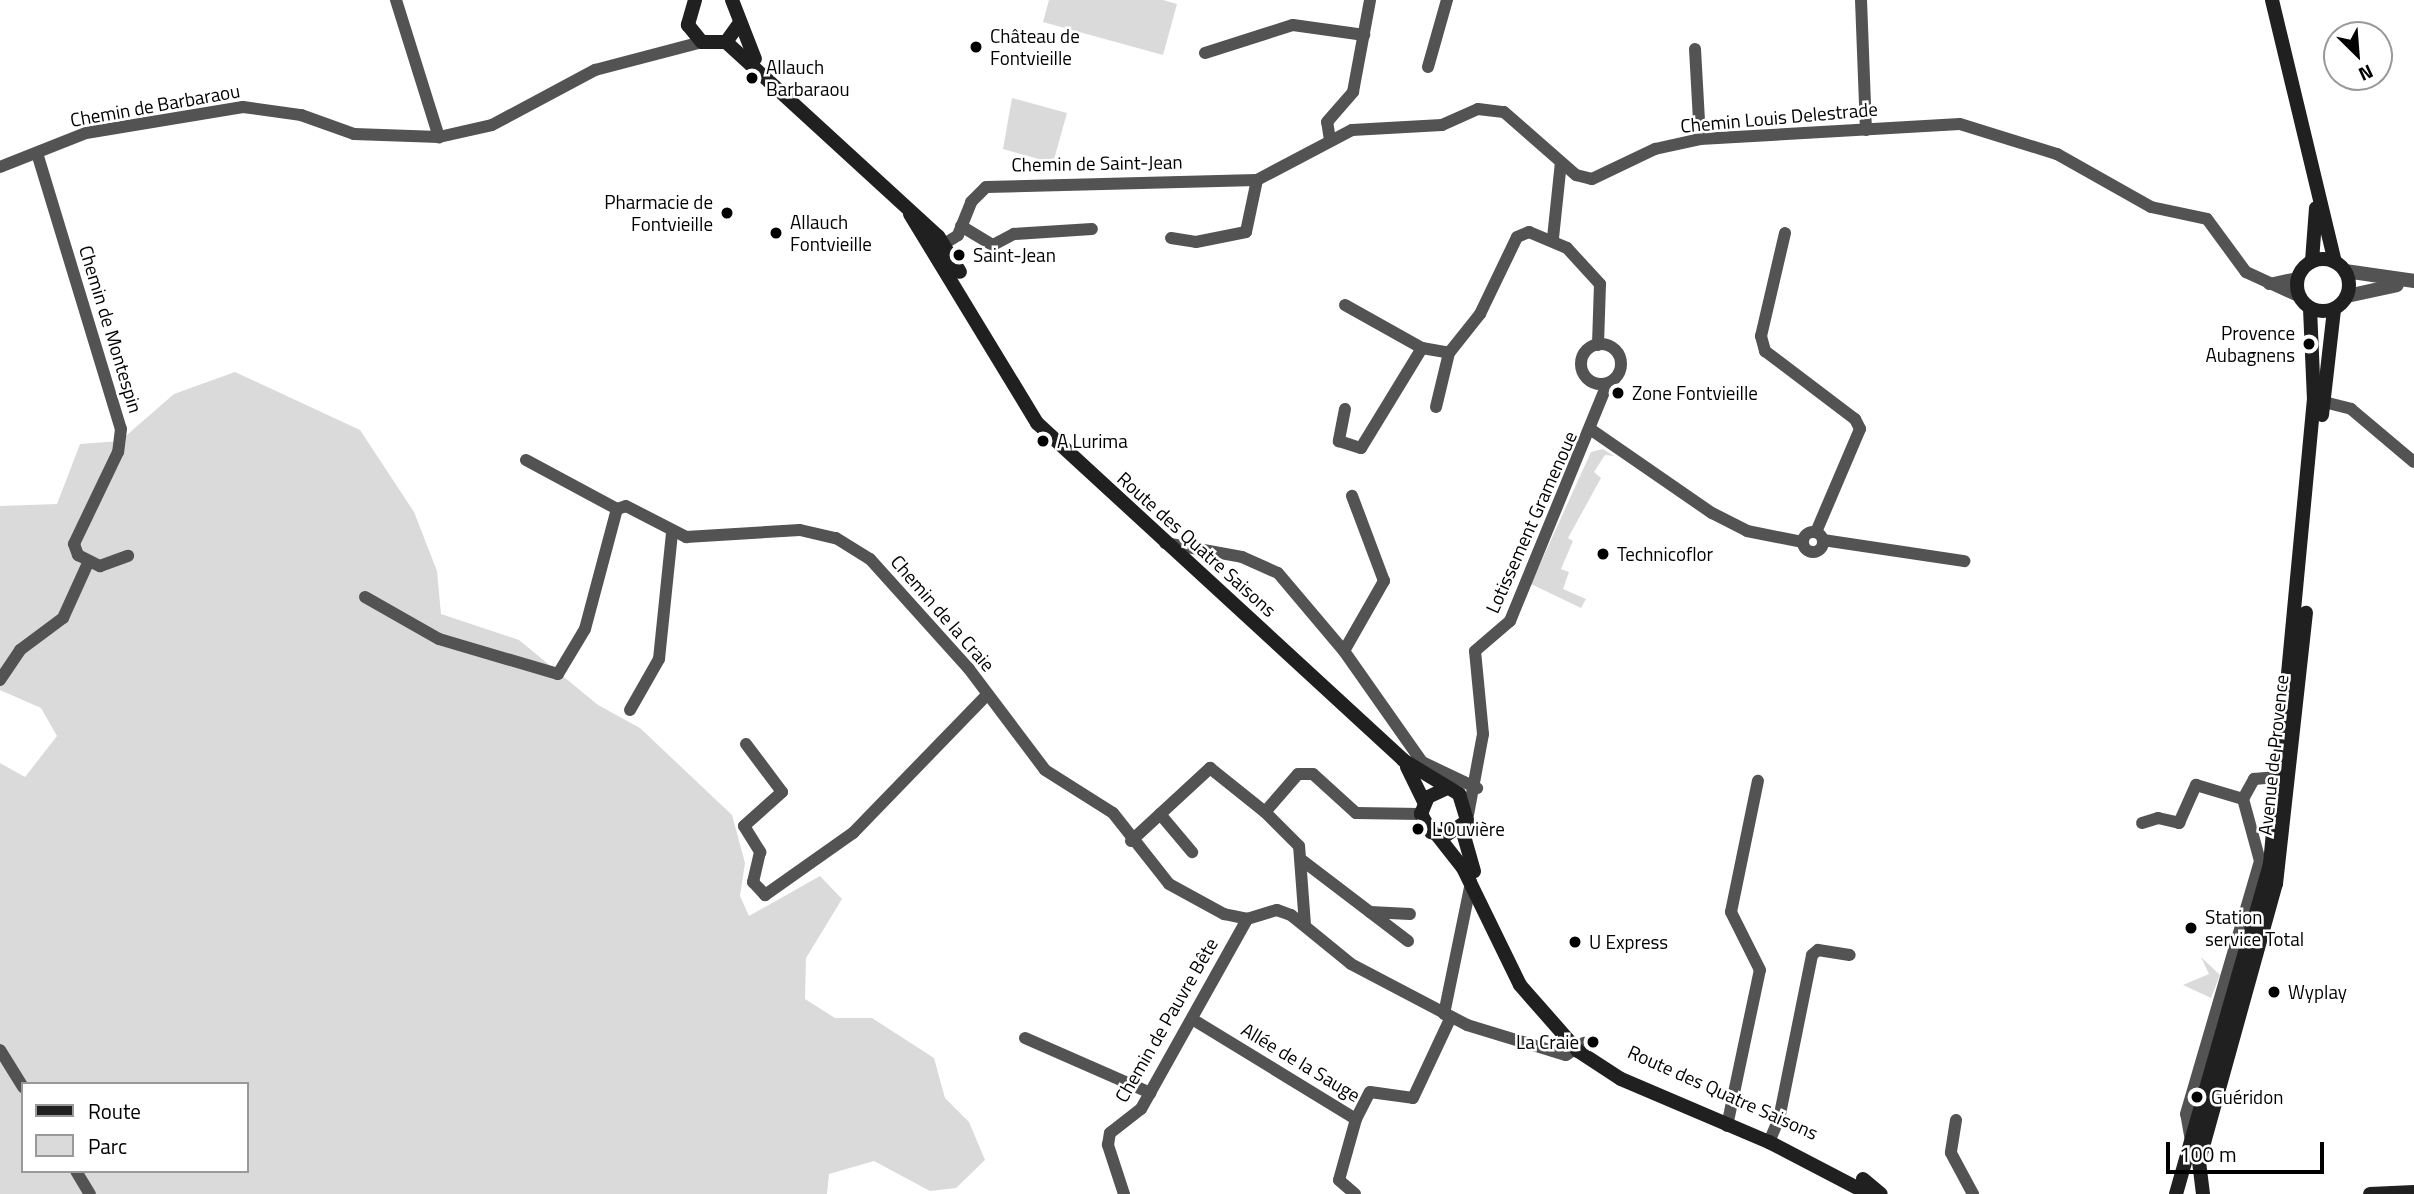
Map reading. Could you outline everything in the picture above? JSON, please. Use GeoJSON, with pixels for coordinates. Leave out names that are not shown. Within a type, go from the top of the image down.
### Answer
{"type":"FeatureCollection","features":[{"type":"Feature","properties":{"kind":"main road","name":"Route des Quatre Saisons"},"geometry":{"type":"LineString","coordinates":[[732,0],[739,24],[762,71]]}},
{"type":"Feature","properties":{"kind":"main road"},"geometry":{"type":"LineString","coordinates":[[2272,0],[2347,296],[2334,309],[2305,303],[2298,278],[2312,261],[2318,189]]}},
{"type":"Feature","properties":{"kind":"main road"},"geometry":{"type":"LineString","coordinates":[[688,9],[702,43],[726,42],[739,24]]}},
{"type":"Feature","properties":{"kind":"main road","name":"Route des Quatre Saisons"},"geometry":{"type":"LineString","coordinates":[[726,42],[762,71],[938,244],[986,340],[1037,423],[1403,760],[1445,789],[1459,794]]}},
{"type":"Feature","properties":{"kind":"main road"},"geometry":{"type":"LineString","coordinates":[[2312,261],[2340,266]]}},
{"type":"Feature","properties":{"kind":"main road","name":"Avenue de Provence"},"geometry":{"type":"LineString","coordinates":[[2305,303],[2318,400]]}},
{"type":"Feature","properties":{"kind":"main road","name":"Avenue de Provence"},"geometry":{"type":"LineString","coordinates":[[2200,1194],[2199,1161],[2268,921],[2286,776],[2318,400],[2334,309]]}},
{"type":"Feature","properties":{"kind":"main road","name":"Route des Quatre Saisons"},"geometry":{"type":"LineString","coordinates":[[1403,760],[1437,835],[1472,885],[1520,985],[1566,1038],[1620,1079],[1852,1172],[1881,1194]]}},
{"type":"Feature","properties":{"kind":"main road","name":"Avenue de Provence"},"geometry":{"type":"LineString","coordinates":[[2178,1194],[2261,908],[2286,776]]}},
{"type":"Feature","properties":{"kind":"main road"},"geometry":{"type":"LineString","coordinates":[[1423,808],[1445,789]]}},
{"type":"Feature","properties":{"kind":"main road"},"geometry":{"type":"LineString","coordinates":[[1437,835],[1462,829],[1468,816],[1459,794]]}},
{"type":"Feature","properties":{"kind":"main road","name":"Route des Quatre Saisons"},"geometry":{"type":"LineString","coordinates":[[1462,829],[1465,852],[1519,964],[1542,1001],[1581,1047]]}},
{"type":"Feature","properties":{"kind":"main road","name":"Route des Quatre Saisons"},"geometry":{"type":"LineString","coordinates":[[1771,1138],[1869,1194]]}},
{"type":"Feature","properties":{"kind":"main road"},"geometry":{"type":"LineString","coordinates":[[2370,1194],[2414,1192]]}},
{"type":"Feature","properties":{"kind":"main road"},"geometry":{"type":"LineString","coordinates":[[2178,1194],[2200,1194]]}},
{"type":"Feature","properties":{"kind":"street"},"geometry":{"type":"LineString","coordinates":[[396,0],[439,136]]}},
{"type":"Feature","properties":{"kind":"street"},"geometry":{"type":"LineString","coordinates":[[1330,140],[1327,122],[1353,92],[1370,0]]}},
{"type":"Feature","properties":{"kind":"street"},"geometry":{"type":"LineString","coordinates":[[1429,68],[1447,0]]}},
{"type":"Feature","properties":{"kind":"street"},"geometry":{"type":"LineString","coordinates":[[1861,0],[1866,130]]}},
{"type":"Feature","properties":{"kind":"street"},"geometry":{"type":"LineString","coordinates":[[677,48],[688,9]]}},
{"type":"Feature","properties":{"kind":"street"},"geometry":{"type":"LineString","coordinates":[[1205,53],[1293,25],[1364,35]]}},
{"type":"Feature","properties":{"kind":"street","name":"Chemin de Barbaraou"},"geometry":{"type":"LineString","coordinates":[[0,167],[86,133],[243,107],[301,115],[354,134],[439,136],[492,125],[595,70],[702,43]]}},
{"type":"Feature","properties":{"kind":"street"},"geometry":{"type":"LineString","coordinates":[[1695,49],[1700,139]]}},
{"type":"Feature","properties":{"kind":"street","name":"Chemin Louis Delestrade"},"geometry":{"type":"LineString","coordinates":[[1256,180],[1352,130],[1442,125],[1492,108],[1561,162],[1592,179],[1655,149],[1700,139],[1960,124],[2057,154],[2151,207],[2207,219],[2262,283],[2305,303]]}},
{"type":"Feature","properties":{"kind":"street","name":"Chemin de Montespin"},"geometry":{"type":"LineString","coordinates":[[37,153],[121,429],[118,453],[74,544],[88,563]]}},
{"type":"Feature","properties":{"kind":"street"},"geometry":{"type":"LineString","coordinates":[[1553,238],[1561,162]]}},
{"type":"Feature","properties":{"kind":"street"},"geometry":{"type":"LineString","coordinates":[[1171,239],[1196,242],[1246,232],[1256,180]]}},
{"type":"Feature","properties":{"kind":"street","name":"Chemin de Saint-Jean"},"geometry":{"type":"LineString","coordinates":[[938,244],[961,226],[978,193],[994,186],[1256,180]]}},
{"type":"Feature","properties":{"kind":"street"},"geometry":{"type":"LineString","coordinates":[[961,226],[993,245],[1014,234],[1092,229]]}},
{"type":"Feature","properties":{"kind":"street"},"geometry":{"type":"LineString","coordinates":[[1436,407],[1449,353],[1480,314],[1517,237],[1529,232],[1553,238],[1600,284],[1598,345],[1583,356],[1582,369],[1589,380],[1607,384]]}},
{"type":"Feature","properties":{"kind":"street"},"geometry":{"type":"LineString","coordinates":[[1592,431],[1712,513],[1747,531],[1802,542],[1814,552],[1860,429],[1855,419],[1765,351],[1761,336],[1785,233]]}},
{"type":"Feature","properties":{"kind":"street"},"geometry":{"type":"LineString","coordinates":[[2340,266],[2414,282]]}},
{"type":"Feature","properties":{"kind":"street"},"geometry":{"type":"LineString","coordinates":[[2262,283],[2298,278]]}},
{"type":"Feature","properties":{"kind":"street"},"geometry":{"type":"LineString","coordinates":[[2347,296],[2414,282]]}},
{"type":"Feature","properties":{"kind":"street"},"geometry":{"type":"LineString","coordinates":[[1345,305],[1422,348],[1449,353]]}},
{"type":"Feature","properties":{"kind":"street","name":"Lotissement Gramenoue"},"geometry":{"type":"LineString","coordinates":[[1468,816],[1477,788],[1484,695],[1475,651],[1510,621],[1592,431],[1607,384],[1620,372],[1621,360],[1610,346],[1598,345]]}},
{"type":"Feature","properties":{"kind":"street"},"geometry":{"type":"LineString","coordinates":[[1345,409],[1339,441],[1361,448],[1422,348]]}},
{"type":"Feature","properties":{"kind":"street"},"geometry":{"type":"LineString","coordinates":[[2318,400],[2351,409],[2414,462]]}},
{"type":"Feature","properties":{"kind":"street"},"geometry":{"type":"LineString","coordinates":[[365,597],[439,639],[558,674],[585,629],[617,509],[526,460]]}},
{"type":"Feature","properties":{"kind":"street"},"geometry":{"type":"LineString","coordinates":[[1344,651],[1384,581],[1352,496]]}},
{"type":"Feature","properties":{"kind":"street","name":"Chemin de la Craie"},"geometry":{"type":"LineString","coordinates":[[617,509],[625,506],[672,534],[714,538],[800,530],[854,545],[969,669],[985,698],[1045,770],[1113,813],[1132,841],[1169,884],[1247,919]]}},
{"type":"Feature","properties":{"kind":"street"},"geometry":{"type":"LineString","coordinates":[[630,710],[659,659],[672,534]]}},
{"type":"Feature","properties":{"kind":"street"},"geometry":{"type":"LineString","coordinates":[[1819,536],[1964,561]]}},
{"type":"Feature","properties":{"kind":"street"},"geometry":{"type":"LineString","coordinates":[[1165,543],[1242,557],[1279,573],[1344,651],[1422,762],[1477,788]]}},
{"type":"Feature","properties":{"kind":"street"},"geometry":{"type":"LineString","coordinates":[[0,680],[20,650],[63,618],[88,563],[128,556]]}},
{"type":"Feature","properties":{"kind":"street"},"geometry":{"type":"LineString","coordinates":[[746,744],[782,792],[744,826],[760,852],[752,875],[765,895],[853,833],[985,698]]}},
{"type":"Feature","properties":{"kind":"street"},"geometry":{"type":"LineString","coordinates":[[1132,841],[1210,768],[1265,812],[1299,846],[1303,861],[1305,925]]}},
{"type":"Feature","properties":{"kind":"street"},"geometry":{"type":"LineString","coordinates":[[1265,812],[1306,772],[1356,813],[1423,808]]}},
{"type":"Feature","properties":{"kind":"street"},"geometry":{"type":"LineString","coordinates":[[2142,823],[2158,818],[2179,823],[2196,785],[2243,799],[2254,779],[2286,776]]}},
{"type":"Feature","properties":{"kind":"street"},"geometry":{"type":"LineString","coordinates":[[1728,1121],[1760,970],[1731,912],[1758,781]]}},
{"type":"Feature","properties":{"kind":"street"},"geometry":{"type":"LineString","coordinates":[[1459,794],[1477,788]]}},
{"type":"Feature","properties":{"kind":"street","name":"Avenue de Provence"},"geometry":{"type":"LineString","coordinates":[[2191,1142],[2186,1114],[2246,925],[2260,861],[2243,799]]}},
{"type":"Feature","properties":{"kind":"street"},"geometry":{"type":"LineString","coordinates":[[1160,814],[1192,852]]}},
{"type":"Feature","properties":{"kind":"street"},"geometry":{"type":"LineString","coordinates":[[1303,861],[1408,942]]}},
{"type":"Feature","properties":{"kind":"street"},"geometry":{"type":"LineString","coordinates":[[1448,1016],[1472,885]]}},
{"type":"Feature","properties":{"kind":"street"},"geometry":{"type":"LineString","coordinates":[[1247,919],[1277,910],[1305,925],[1351,964],[1448,1016],[1553,1051],[1581,1047]]}},
{"type":"Feature","properties":{"kind":"street"},"geometry":{"type":"LineString","coordinates":[[1370,912],[1410,914]]}},
{"type":"Feature","properties":{"kind":"street","name":"Chemin de Pauvre Bête"},"geometry":{"type":"LineString","coordinates":[[1124,1194],[1110,1133],[1131,1119],[1150,1093],[1247,919]]}},
{"type":"Feature","properties":{"kind":"street"},"geometry":{"type":"LineString","coordinates":[[1771,1138],[1812,955],[1818,950],[1850,955]]}},
{"type":"Feature","properties":{"kind":"street","name":"Allée de la Sauge"},"geometry":{"type":"LineString","coordinates":[[1192,1019],[1356,1119],[1370,1091],[1413,1098],[1448,1016]]}},
{"type":"Feature","properties":{"kind":"street"},"geometry":{"type":"LineString","coordinates":[[1025,1038],[1150,1093]]}},
{"type":"Feature","properties":{"kind":"street"},"geometry":{"type":"LineString","coordinates":[[1553,1051],[1566,1038]]}},
{"type":"Feature","properties":{"kind":"street"},"geometry":{"type":"LineString","coordinates":[[0,1051],[21,1084]]}},
{"type":"Feature","properties":{"kind":"street"},"geometry":{"type":"LineString","coordinates":[[1355,1194],[1339,1180],[1356,1119]]}},
{"type":"Feature","properties":{"kind":"street"},"geometry":{"type":"LineString","coordinates":[[1956,1121],[1951,1153],[1973,1194]]}},
{"type":"Feature","properties":{"kind":"street"},"geometry":{"type":"LineString","coordinates":[[77,1173],[90,1194]]}},
{"type":"Feature","properties":{"kind":"green space"},"geometry":{"type":"Polygon","coordinates":[[[1049,0],[1163,0],[1177,4],[1163,55],[1043,22],[1049,0]]]}},
{"type":"Feature","properties":{"kind":"green space"},"geometry":{"type":"Polygon","coordinates":[[[1012,98],[1067,113],[1053,163],[1003,149],[1012,98]]]}},
{"type":"Feature","properties":{"kind":"green space"},"geometry":{"type":"Polygon","coordinates":[[[235,372],[360,430],[414,512],[437,571],[441,614],[519,640],[598,705],[640,728],[732,815],[745,863],[740,896],[749,916],[820,876],[842,899],[806,958],[805,999],[835,1018],[872,1018],[934,1058],[945,1098],[969,1122],[985,1160],[956,1188],[930,1191],[874,1161],[829,1174],[827,1194],[0,1194],[0,763],[25,777],[57,736],[41,708],[0,690],[0,506],[57,504],[80,444],[120,441],[174,394],[235,372]]]}},
{"type":"Feature","properties":{"kind":"green space"},"geometry":{"type":"Polygon","coordinates":[[[1603,449],[1614,456],[1605,455],[1594,472],[1601,478],[1568,538],[1573,541],[1561,569],[1569,572],[1563,589],[1586,599],[1581,608],[1531,584],[1591,452],[1603,449]]]}},
{"type":"Feature","properties":{"kind":"green space"},"geometry":{"type":"Polygon","coordinates":[[[2201,957],[2220,975],[2211,998],[2183,985],[2209,974],[2201,957]]]}},
{"type":"Feature","properties":{"kind":"place","name":"Château de Fontvieille"},"geometry":{"type":"Point","coordinates":[976,47]}},
{"type":"Feature","properties":{"kind":"place","name":"Allauch Barbaraou"},"geometry":{"type":"Point","coordinates":[752,78]}},
{"type":"Feature","properties":{"kind":"place","name":"Pharmacie de Fontvieille"},"geometry":{"type":"Point","coordinates":[727,213]}},
{"type":"Feature","properties":{"kind":"place","name":"Allauch Fontvieille"},"geometry":{"type":"Point","coordinates":[776,233]}},
{"type":"Feature","properties":{"kind":"place","name":"Saint-Jean"},"geometry":{"type":"Point","coordinates":[959,255]}},
{"type":"Feature","properties":{"kind":"place","name":"Provence Aubagnens"},"geometry":{"type":"Point","coordinates":[2309,344]}},
{"type":"Feature","properties":{"kind":"place","name":"Zone Fontvieille"},"geometry":{"type":"Point","coordinates":[1618,393]}},
{"type":"Feature","properties":{"kind":"place","name":"A Lurima"},"geometry":{"type":"Point","coordinates":[1043,441]}},
{"type":"Feature","properties":{"kind":"place","name":"Technicoflor"},"geometry":{"type":"Point","coordinates":[1603,554]}},
{"type":"Feature","properties":{"kind":"place","name":"L'Ouvière"},"geometry":{"type":"Point","coordinates":[1418,829]}},
{"type":"Feature","properties":{"kind":"place","name":"Station service Total"},"geometry":{"type":"Point","coordinates":[2191,928]}},
{"type":"Feature","properties":{"kind":"place","name":"U Express"},"geometry":{"type":"Point","coordinates":[1575,942]}},
{"type":"Feature","properties":{"kind":"place","name":"Wyplay"},"geometry":{"type":"Point","coordinates":[2274,992]}},
{"type":"Feature","properties":{"kind":"place","name":"La Craie"},"geometry":{"type":"Point","coordinates":[1593,1042]}},
{"type":"Feature","properties":{"kind":"place","name":"Guéridon"},"geometry":{"type":"Point","coordinates":[2197,1097]}}]}
